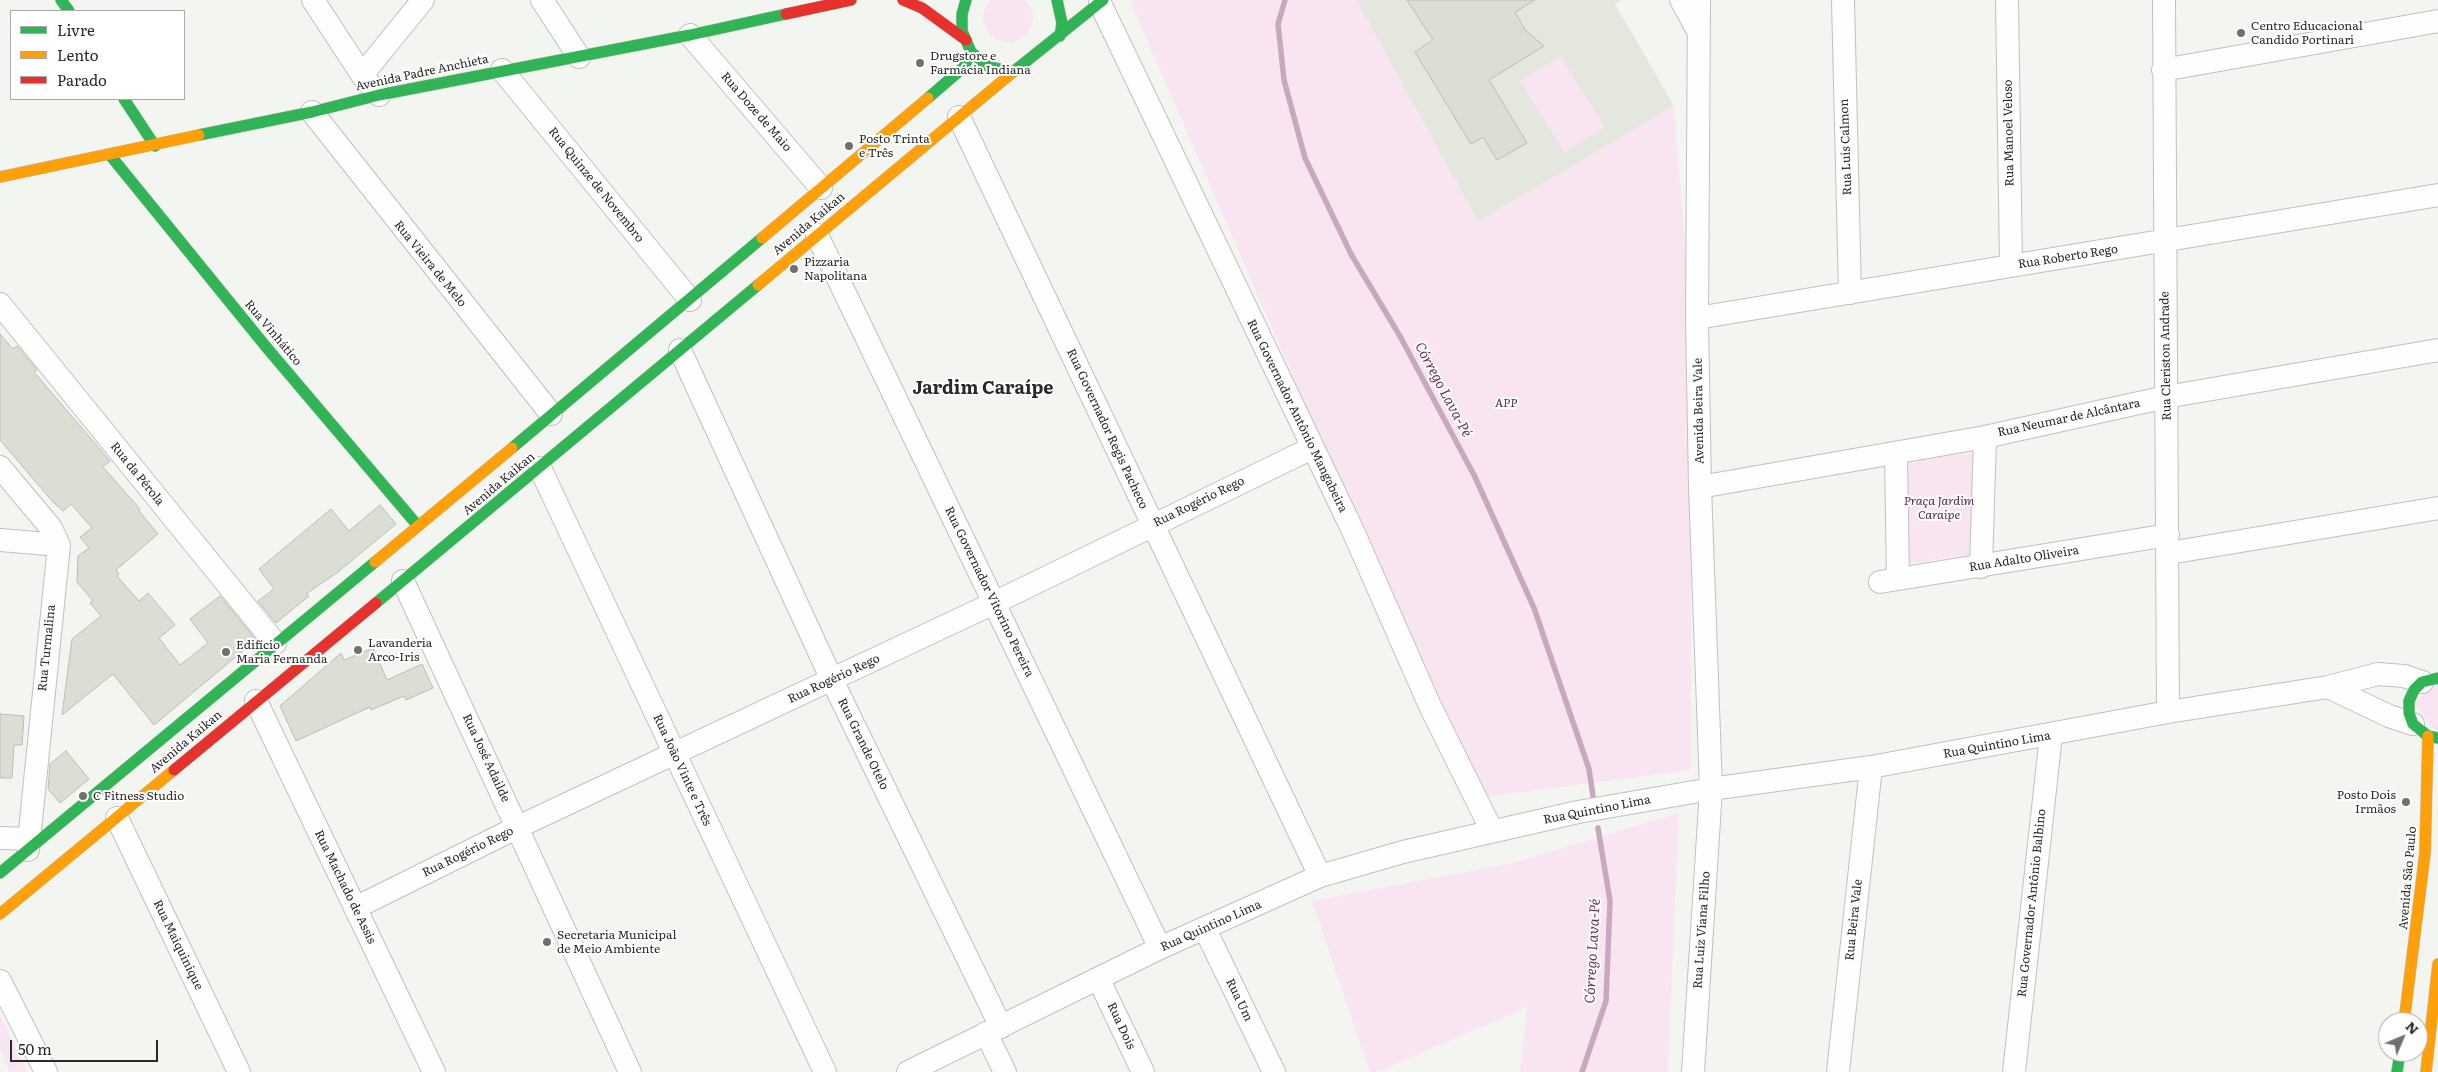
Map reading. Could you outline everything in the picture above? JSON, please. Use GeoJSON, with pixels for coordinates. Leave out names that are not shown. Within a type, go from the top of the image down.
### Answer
{"type":"FeatureCollection","features":[{"type":"Feature","properties":{"kind":"street"},"geometry":{"type":"LineString","coordinates":[[313,0],[362,75],[379,96]]}},
{"type":"Feature","properties":{"kind":"street"},"geometry":{"type":"LineString","coordinates":[[362,75],[423,0]]}},
{"type":"Feature","properties":{"kind":"street"},"geometry":{"type":"LineString","coordinates":[[542,0],[579,57]]}},
{"type":"Feature","properties":{"kind":"street","name":"Avenida Padre Anchieta"},"geometry":{"type":"LineString","coordinates":[[0,177],[155,146],[502,70],[690,35],[801,5],[851,0]]}},
{"type":"Feature","properties":{"kind":"street"},"geometry":{"type":"LineString","coordinates":[[903,0],[922,8],[966,40]]}},
{"type":"Feature","properties":{"kind":"street"},"geometry":{"type":"LineString","coordinates":[[966,0],[962,14],[962,31],[972,52],[987,66],[1013,72],[1101,1]]}},
{"type":"Feature","properties":{"kind":"street"},"geometry":{"type":"LineString","coordinates":[[1057,0],[1062,23],[1060,36]]}},
{"type":"Feature","properties":{"kind":"street","name":"Avenida Beira Vale"},"geometry":{"type":"LineString","coordinates":[[1681,0],[1699,32]]}},
{"type":"Feature","properties":{"kind":"street","name":"Avenida Beira Vale"},"geometry":{"type":"LineString","coordinates":[[1699,0],[1697,318],[1700,487],[1711,789]]}},
{"type":"Feature","properties":{"kind":"street","name":"Rua Luís Calmon"},"geometry":{"type":"LineString","coordinates":[[1842,0],[1850,293]]}},
{"type":"Feature","properties":{"kind":"street","name":"Rua Manoel Veloso"},"geometry":{"type":"LineString","coordinates":[[2006,0],[2011,266]]}},
{"type":"Feature","properties":{"kind":"street","name":"Rua Cleriston Andrade"},"geometry":{"type":"LineString","coordinates":[[2164,0],[2164,242],[2169,544],[2168,712]]}},
{"type":"Feature","properties":{"kind":"street","name":"Rua Governador Antônio Mangabeira"},"geometry":{"type":"LineString","coordinates":[[1101,1],[1353,531],[1430,706],[1492,830]]}},
{"type":"Feature","properties":{"kind":"street"},"geometry":{"type":"LineString","coordinates":[[2163,70],[2438,21]]}},
{"type":"Feature","properties":{"kind":"street","name":"Rua Doze de Maio"},"geometry":{"type":"LineString","coordinates":[[690,35],[821,188]]}},
{"type":"Feature","properties":{"kind":"street","name":"Avenida Kaikan"},"geometry":{"type":"LineString","coordinates":[[0,873],[28,845],[418,526],[690,300],[964,67],[972,52]]}},
{"type":"Feature","properties":{"kind":"street","name":"Rua Quinze de Novembro"},"geometry":{"type":"LineString","coordinates":[[502,70],[690,300]]}},
{"type":"Feature","properties":{"kind":"street","name":"Avenida Kaikan"},"geometry":{"type":"LineString","coordinates":[[0,914],[439,552],[1013,72]]}},
{"type":"Feature","properties":{"kind":"street"},"geometry":{"type":"LineString","coordinates":[[125,100],[155,146]]}},
{"type":"Feature","properties":{"kind":"street","name":"Rua Vieira de Melo"},"geometry":{"type":"LineString","coordinates":[[312,112],[424,257],[551,414]]}},
{"type":"Feature","properties":{"kind":"street","name":"Rua Governador Regis Pacheco"},"geometry":{"type":"LineString","coordinates":[[958,117],[1320,876]]}},
{"type":"Feature","properties":{"kind":"street","name":"Rua Vinhático"},"geometry":{"type":"LineString","coordinates":[[110,155],[267,348],[418,526]]}},
{"type":"Feature","properties":{"kind":"street","name":"Rua Roberto Rego"},"geometry":{"type":"LineString","coordinates":[[1697,318],[2438,195]]}},
{"type":"Feature","properties":{"kind":"street","name":"Rua Governador Vitorino Pereira"},"geometry":{"type":"LineString","coordinates":[[817,235],[1160,948]]}},
{"type":"Feature","properties":{"kind":"street","name":"Rua da Pérola"},"geometry":{"type":"LineString","coordinates":[[0,304],[275,643]]}},
{"type":"Feature","properties":{"kind":"street","name":"Rua Grande Otelo"},"geometry":{"type":"LineString","coordinates":[[680,350],[993,1030],[1005,1072]]}},
{"type":"Feature","properties":{"kind":"street","name":"Rua Neumar de Alcântara"},"geometry":{"type":"LineString","coordinates":[[1700,487],[1985,437],[2166,397],[2438,350]]}},
{"type":"Feature","properties":{"kind":"street"},"geometry":{"type":"LineString","coordinates":[[1981,567],[1985,437]]}},
{"type":"Feature","properties":{"kind":"street","name":"Rua Rogério Rego"},"geometry":{"type":"LineString","coordinates":[[355,908],[518,827],[994,603],[1312,448]]}},
{"type":"Feature","properties":{"kind":"street","name":"Rua Adalto Oliveira"},"geometry":{"type":"LineString","coordinates":[[1896,453],[1889,580],[2438,508]]}},
{"type":"Feature","properties":{"kind":"street"},"geometry":{"type":"LineString","coordinates":[[0,467],[51,528],[58,545],[0,540]]}},
{"type":"Feature","properties":{"kind":"street","name":"Rua João Vinte e Três"},"geometry":{"type":"LineString","coordinates":[[540,468],[825,1072]]}},
{"type":"Feature","properties":{"kind":"street"},"geometry":{"type":"LineString","coordinates":[[418,526],[439,552]]}},
{"type":"Feature","properties":{"kind":"street","name":"Rua Turmalina"},"geometry":{"type":"LineString","coordinates":[[28,845],[58,545]]}},
{"type":"Feature","properties":{"kind":"street","name":"Rua José Adailde"},"geometry":{"type":"LineString","coordinates":[[403,581],[630,1072]]}},
{"type":"Feature","properties":{"kind":"street","name":"Rua Quintino Lima"},"geometry":{"type":"LineString","coordinates":[[908,1072],[1099,980],[1160,948],[1320,876],[1404,852],[1492,830],[1711,789],[1871,767],[2168,712],[2328,686],[2378,674],[2430,680]]}},
{"type":"Feature","properties":{"kind":"street","name":"Avenida São Paulo"},"geometry":{"type":"LineString","coordinates":[[2405,1012],[2425,852],[2427,733],[2409,713],[2409,701],[2414,690],[2430,680]]}},
{"type":"Feature","properties":{"kind":"street"},"geometry":{"type":"LineString","coordinates":[[2328,686],[2427,733]]}},
{"type":"Feature","properties":{"kind":"street","name":"Rua Machado de Assis"},"geometry":{"type":"LineString","coordinates":[[256,701],[434,1072]]}},
{"type":"Feature","properties":{"kind":"street","name":"Rua Governador Antônio Balbino"},"geometry":{"type":"LineString","coordinates":[[2014,1072],[2051,735]]}},
{"type":"Feature","properties":{"kind":"street","name":"Rua Beira Vale"},"geometry":{"type":"LineString","coordinates":[[1838,1072],[1871,767]]}},
{"type":"Feature","properties":{"kind":"street","name":"Rua Luiz Viana Filho"},"geometry":{"type":"LineString","coordinates":[[1693,1072],[1711,789]]}},
{"type":"Feature","properties":{"kind":"street","name":"Rua Maiquinique"},"geometry":{"type":"LineString","coordinates":[[117,818],[239,1072]]}},
{"type":"Feature","properties":{"kind":"street"},"geometry":{"type":"LineString","coordinates":[[0,838],[28,845]]}},
{"type":"Feature","properties":{"kind":"street","name":"Rua Um"},"geometry":{"type":"LineString","coordinates":[[1205,929],[1274,1072]]}},
{"type":"Feature","properties":{"kind":"street"},"geometry":{"type":"LineString","coordinates":[[2426,1072],[2438,964]]}},
{"type":"Feature","properties":{"kind":"street","name":"Rua Dois"},"geometry":{"type":"LineString","coordinates":[[1099,980],[1143,1072]]}},
{"type":"Feature","properties":{"kind":"street"},"geometry":{"type":"LineString","coordinates":[[0,981],[46,1072]]}},
{"type":"Feature","properties":{"kind":"shaded area"},"geometry":{"type":"Polygon","coordinates":[[[1356,0],[1621,0],[1615,4],[1674,106],[1478,222],[1356,0]]]}},
{"type":"Feature","properties":{"kind":"green space"},"geometry":{"type":"Polygon","coordinates":[[[990,0],[1026,0],[1032,10],[1033,19],[1027,35],[1012,43],[997,40],[990,35],[983,21],[983,13],[990,0]]]}},
{"type":"Feature","properties":{"kind":"green space","name":"APP"},"geometry":{"type":"Polygon","coordinates":[[[1134,0],[1356,0],[1478,222],[1674,106],[1691,323],[1691,770],[1476,798],[1131,3],[1134,0]]]}},
{"type":"Feature","properties":{"kind":"green space"},"geometry":{"type":"Polygon","coordinates":[[[1560,56],[1605,127],[1564,152],[1520,81],[1560,56]]]}},
{"type":"Feature","properties":{"kind":"green space","name":"Praça Jardim Caraipe"},"geometry":{"type":"Polygon","coordinates":[[[1973,453],[1972,554],[1906,564],[1907,461],[1973,453]]]}},
{"type":"Feature","properties":{"kind":"green space"},"geometry":{"type":"Polygon","coordinates":[[[2438,682],[2438,734],[2413,703],[2438,682]]]}},
{"type":"Feature","properties":{"kind":"green space"},"geometry":{"type":"Polygon","coordinates":[[[1679,813],[1668,1072],[1520,1072],[1527,1007],[1377,1072],[1370,1072],[1312,901],[1513,863],[1679,813]]]}},
{"type":"Feature","properties":{"kind":"green space"},"geometry":{"type":"Polygon","coordinates":[[[0,1014],[27,1072],[10,1072],[0,1050],[0,1014]]]}},
{"type":"Feature","properties":{"kind":"building"},"geometry":{"type":"Polygon","coordinates":[[[1407,0],[1535,0],[1515,12],[1525,30],[1544,46],[1489,80],[1527,143],[1497,160],[1483,137],[1471,144],[1415,52],[1433,40],[1407,0]]]}},
{"type":"Feature","properties":{"kind":"building"},"geometry":{"type":"Polygon","coordinates":[[[0,334],[13,349],[17,346],[37,370],[34,372],[110,461],[103,467],[140,509],[139,511],[158,534],[116,570],[119,574],[117,576],[139,601],[148,593],[175,625],[159,638],[180,665],[208,643],[190,619],[220,596],[256,640],[154,725],[113,674],[62,715],[72,639],[101,616],[90,603],[93,601],[77,582],[78,556],[89,548],[80,537],[92,528],[71,504],[63,511],[53,502],[0,440],[0,334]]]}},
{"type":"Feature","properties":{"kind":"building"},"geometry":{"type":"Polygon","coordinates":[[[380,505],[396,524],[338,572],[306,594],[309,596],[276,623],[258,601],[274,589],[259,569],[331,509],[349,531],[380,505]]]}},
{"type":"Feature","properties":{"kind":"building"},"geometry":{"type":"Polygon","coordinates":[[[373,648],[387,680],[422,664],[433,688],[406,700],[404,696],[371,710],[370,707],[296,741],[280,706],[341,653],[344,660],[373,648]]]}},
{"type":"Feature","properties":{"kind":"building"},"geometry":{"type":"Polygon","coordinates":[[[0,714],[24,716],[22,745],[14,745],[12,778],[0,778],[0,714]]]}},
{"type":"Feature","properties":{"kind":"building"},"geometry":{"type":"Polygon","coordinates":[[[66,751],[89,779],[60,803],[48,789],[50,764],[66,751]]]}},
{"type":"Feature","properties":{"kind":"waterway","name":"Córrego Lava-Pé"},"geometry":{"type":"LineString","coordinates":[[1285,0],[1278,24],[1284,80],[1305,158],[1351,254],[1401,338],[1475,477],[1534,608],[1589,769],[1593,796]]}},
{"type":"Feature","properties":{"kind":"waterway","name":"Córrego Lava-Pé"},"geometry":{"type":"LineString","coordinates":[[1582,1072],[1606,1001],[1610,901],[1598,828]]}},
{"type":"Feature","properties":{"kind":"traffic: fast"},"geometry":{"type":"LineString","coordinates":[[61,0],[68,10]]}},
{"type":"Feature","properties":{"kind":"traffic: fast"},"geometry":{"type":"LineString","coordinates":[[966,0],[962,14],[962,31],[971,52],[987,66],[1013,72],[1103,0]]}},
{"type":"Feature","properties":{"kind":"traffic: fast"},"geometry":{"type":"LineString","coordinates":[[1057,0],[1062,23],[1060,36]]}},
{"type":"Feature","properties":{"kind":"traffic: fast"},"geometry":{"type":"LineString","coordinates":[[199,135],[312,112],[379,95],[690,35],[786,14]]}},
{"type":"Feature","properties":{"kind":"traffic: fast"},"geometry":{"type":"LineString","coordinates":[[928,98],[964,67],[971,52]]}},
{"type":"Feature","properties":{"kind":"traffic: fast"},"geometry":{"type":"LineString","coordinates":[[125,100],[155,146]]}},
{"type":"Feature","properties":{"kind":"traffic: fast"},"geometry":{"type":"LineString","coordinates":[[110,155],[267,348],[418,526]]}},
{"type":"Feature","properties":{"kind":"traffic: fast"},"geometry":{"type":"LineString","coordinates":[[512,448],[762,238]]}},
{"type":"Feature","properties":{"kind":"traffic: fast"},"geometry":{"type":"LineString","coordinates":[[376,603],[758,285]]}},
{"type":"Feature","properties":{"kind":"traffic: fast"},"geometry":{"type":"LineString","coordinates":[[0,873],[375,562]]}},
{"type":"Feature","properties":{"kind":"traffic: fast"},"geometry":{"type":"LineString","coordinates":[[2438,678],[2422,682],[2414,690],[2409,701],[2409,713],[2413,724],[2428,736],[2438,738]]}},
{"type":"Feature","properties":{"kind":"traffic: fast"},"geometry":{"type":"LineString","coordinates":[[2397,1072],[2398,1062]]}},
{"type":"Feature","properties":{"kind":"traffic: slow"},"geometry":{"type":"LineString","coordinates":[[758,285],[1013,72]]}},
{"type":"Feature","properties":{"kind":"traffic: slow"},"geometry":{"type":"LineString","coordinates":[[762,238],[928,98]]}},
{"type":"Feature","properties":{"kind":"traffic: slow"},"geometry":{"type":"LineString","coordinates":[[0,177],[199,135]]}},
{"type":"Feature","properties":{"kind":"traffic: slow"},"geometry":{"type":"LineString","coordinates":[[375,562],[512,448]]}},
{"type":"Feature","properties":{"kind":"traffic: slow"},"geometry":{"type":"LineString","coordinates":[[2405,1012],[2425,853],[2428,736]]}},
{"type":"Feature","properties":{"kind":"traffic: slow"},"geometry":{"type":"LineString","coordinates":[[0,914],[174,770]]}},
{"type":"Feature","properties":{"kind":"traffic: slow"},"geometry":{"type":"LineString","coordinates":[[2426,1072],[2438,964]]}},
{"type":"Feature","properties":{"kind":"traffic: jam"},"geometry":{"type":"LineString","coordinates":[[786,14],[851,0]]}},
{"type":"Feature","properties":{"kind":"traffic: jam"},"geometry":{"type":"LineString","coordinates":[[903,0],[922,8],[966,40]]}},
{"type":"Feature","properties":{"kind":"traffic: jam"},"geometry":{"type":"LineString","coordinates":[[174,770],[376,603]]}},
{"type":"Feature","properties":{"kind":"place","name":"Centro Educacional Candido Portinari"},"geometry":{"type":"Point","coordinates":[2241,33]}},
{"type":"Feature","properties":{"kind":"place","name":"Drugstore e Farmácia Indiana"},"geometry":{"type":"Point","coordinates":[920,63]}},
{"type":"Feature","properties":{"kind":"place","name":"Posto Trinta e Três"},"geometry":{"type":"Point","coordinates":[849,146]}},
{"type":"Feature","properties":{"kind":"place","name":"Pizzaria Napolitana"},"geometry":{"type":"Point","coordinates":[794,269]}},
{"type":"Feature","properties":{"kind":"place","name":"Lavanderia Arco-Iris"},"geometry":{"type":"Point","coordinates":[358,650]}},
{"type":"Feature","properties":{"kind":"place","name":"Edifício Maria Fernanda"},"geometry":{"type":"Point","coordinates":[226,652]}},
{"type":"Feature","properties":{"kind":"place","name":"C Fitness Studio"},"geometry":{"type":"Point","coordinates":[83,796]}},
{"type":"Feature","properties":{"kind":"place","name":"Posto Dois Irmãos"},"geometry":{"type":"Point","coordinates":[2406,802]}},
{"type":"Feature","properties":{"kind":"place","name":"Secretaria Municipal de Meio Ambiente"},"geometry":{"type":"Point","coordinates":[547,942]}},
{"type":"Feature","properties":{"kind":"district","name":"Jardim Caraípe"},"geometry":{"type":"Point","coordinates":[983,389]}}]}
